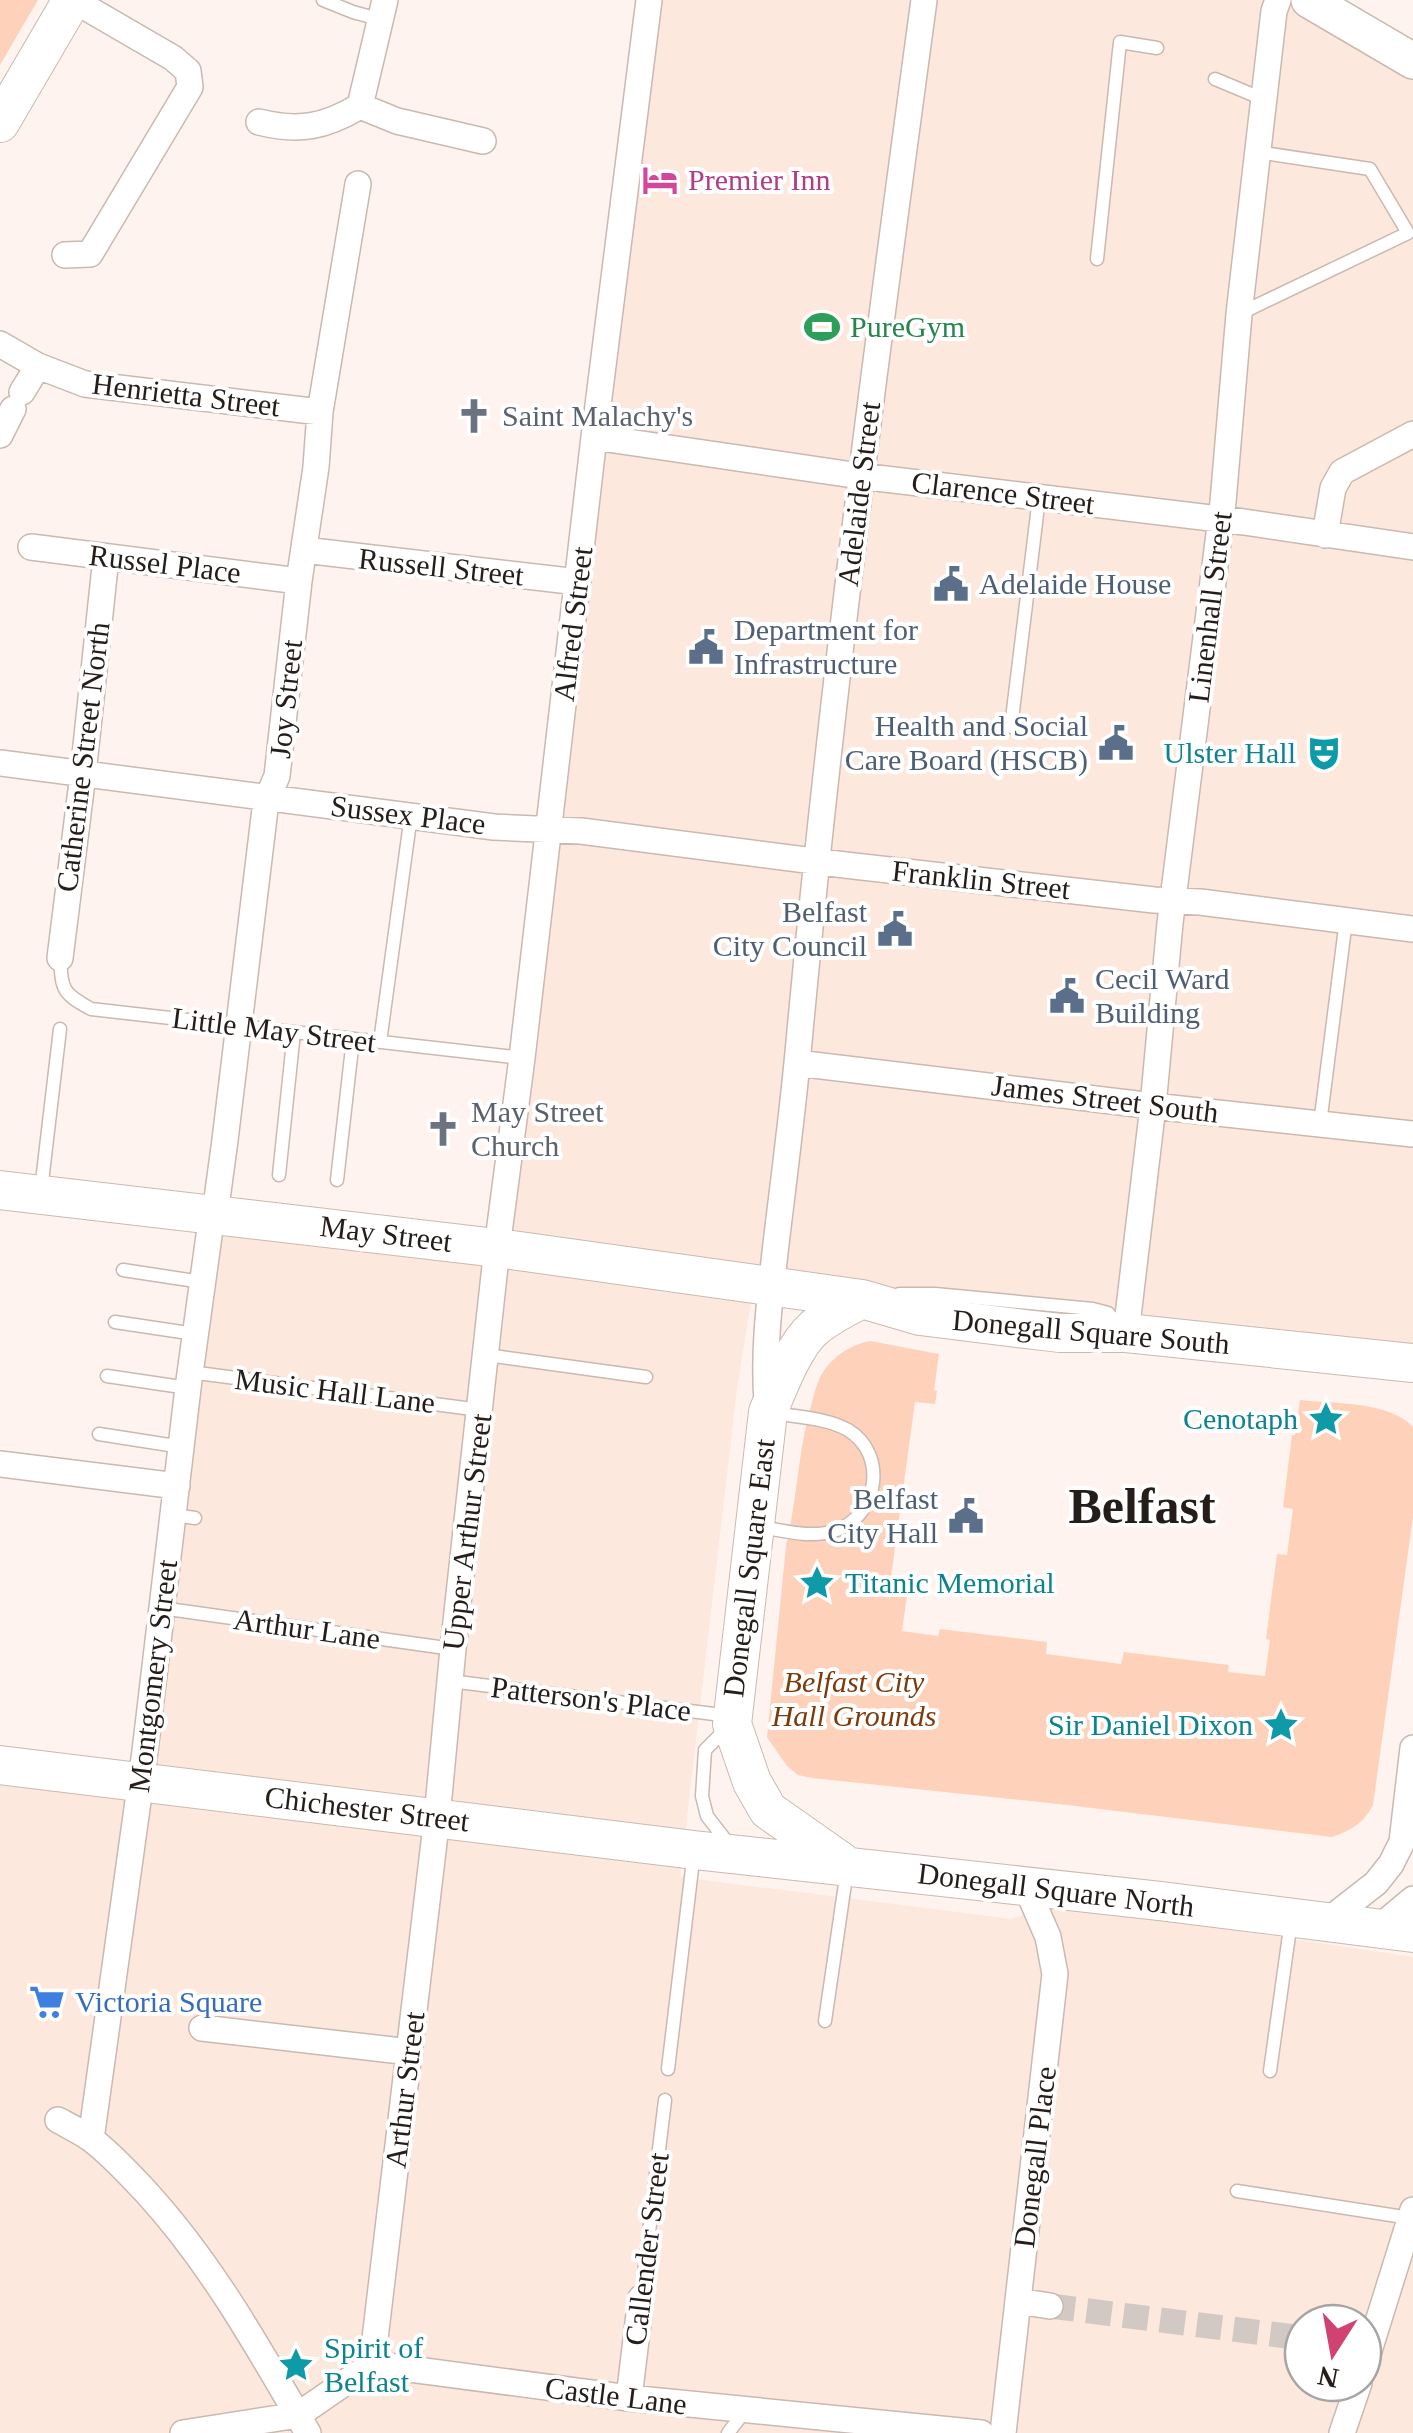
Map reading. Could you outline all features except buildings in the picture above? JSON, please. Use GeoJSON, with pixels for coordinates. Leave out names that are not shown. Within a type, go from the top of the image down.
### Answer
{"type":"FeatureCollection","features":[{"type":"Feature","properties":{"kind":"main road"},"geometry":{"type":"LineString","coordinates":[[0,122],[72,0]]}},
{"type":"Feature","properties":{"kind":"main road","name":"May Street"},"geometry":{"type":"LineString","coordinates":[[0,1190],[497,1248],[771,1288]]}},
{"type":"Feature","properties":{"kind":"main road","name":"Donegall Square South"},"geometry":{"type":"LineString","coordinates":[[771,1288],[862,1299],[920,1316],[1025,1330],[1126,1333],[1413,1364]]}},
{"type":"Feature","properties":{"kind":"main road","name":"Donegall Square East"},"geometry":{"type":"LineString","coordinates":[[848,1866],[768,1810],[752,1782],[732,1720],[768,1412],[787,1368],[810,1332],[832,1314],[862,1299]]}},
{"type":"Feature","properties":{"kind":"main road","name":"Chichester Street"},"geometry":{"type":"LineString","coordinates":[[0,1764],[735,1853]]}},
{"type":"Feature","properties":{"kind":"main road","name":"Donegall Square North"},"geometry":{"type":"LineString","coordinates":[[735,1853],[1395,1931]]}},
{"type":"Feature","properties":{"kind":"street"},"geometry":{"type":"LineString","coordinates":[[64,256],[90,254],[190,87],[188,71],[173,58],[72,0]]}},
{"type":"Feature","properties":{"kind":"street","name":"Alfred Street"},"geometry":{"type":"LineString","coordinates":[[497,1248],[650,0]]}},
{"type":"Feature","properties":{"kind":"street","name":"Adelaide Street"},"geometry":{"type":"LineString","coordinates":[[771,1288],[860,476],[924,0]]}},
{"type":"Feature","properties":{"kind":"street","name":"Linenhall Street"},"geometry":{"type":"LineString","coordinates":[[1126,1333],[1173,902],[1221,520],[1256,152],[1278,0]]}},
{"type":"Feature","properties":{"kind":"street"},"geometry":{"type":"LineString","coordinates":[[1309,0],[1413,60]]}},
{"type":"Feature","properties":{"kind":"street"},"geometry":{"type":"LineString","coordinates":[[259,122],[284,128],[310,128],[360,106],[384,10]]}},
{"type":"Feature","properties":{"kind":"street"},"geometry":{"type":"LineString","coordinates":[[360,106],[397,121],[483,142]]}},
{"type":"Feature","properties":{"kind":"street","name":"Joy Street"},"geometry":{"type":"LineString","coordinates":[[212,1214],[225,1140],[268,797],[277,776],[320,412],[358,184]]}},
{"type":"Feature","properties":{"kind":"street","name":"Henrietta Street"},"geometry":{"type":"LineString","coordinates":[[0,344],[38,366],[85,384],[320,412]]}},
{"type":"Feature","properties":{"kind":"street"},"geometry":{"type":"LineString","coordinates":[[0,434],[38,366]]}},
{"type":"Feature","properties":{"kind":"street"},"geometry":{"type":"LineString","coordinates":[[1325,534],[1332,488],[1342,472],[1413,434]]}},
{"type":"Feature","properties":{"kind":"street","name":"Clarence Street"},"geometry":{"type":"LineString","coordinates":[[594,437],[860,476],[1413,547]]}},
{"type":"Feature","properties":{"kind":"street","name":"Russel Place"},"geometry":{"type":"LineString","coordinates":[[31,546],[300,581]]}},
{"type":"Feature","properties":{"kind":"street","name":"Russell Street"},"geometry":{"type":"LineString","coordinates":[[304,550],[578,582]]}},
{"type":"Feature","properties":{"kind":"street","name":"Catherine Street North"},"geometry":{"type":"LineString","coordinates":[[60,958],[106,557]]}},
{"type":"Feature","properties":{"kind":"street","name":"Sussex Place"},"geometry":{"type":"LineString","coordinates":[[0,762],[494,827],[549,828]]}},
{"type":"Feature","properties":{"kind":"street","name":"Franklin Street"},"geometry":{"type":"LineString","coordinates":[[549,828],[1413,929]]}},
{"type":"Feature","properties":{"kind":"street","name":"James Street South"},"geometry":{"type":"LineString","coordinates":[[798,1063],[1413,1134]]}},
{"type":"Feature","properties":{"kind":"street","name":"Montgomery Street"},"geometry":{"type":"LineString","coordinates":[[90,2139],[162,1608],[185,1516],[177,1486],[212,1214]]}},
{"type":"Feature","properties":{"kind":"street","name":"Upper Arthur Street"},"geometry":{"type":"LineString","coordinates":[[437,1817],[497,1248]]}},
{"type":"Feature","properties":{"kind":"street","name":"Donegall Square East"},"geometry":{"type":"LineString","coordinates":[[768,1412],[764,1364],[771,1288]]}},
{"type":"Feature","properties":{"kind":"street"},"geometry":{"type":"LineString","coordinates":[[0,1464],[177,1486]]}},
{"type":"Feature","properties":{"kind":"street"},"geometry":{"type":"LineString","coordinates":[[1309,1920],[1376,1883],[1391,1864],[1402,1842],[1413,1748]]}},
{"type":"Feature","properties":{"kind":"street","name":"Arthur Street"},"geometry":{"type":"LineString","coordinates":[[372,2364],[437,1817]]}},
{"type":"Feature","properties":{"kind":"street","name":"Donegall Place"},"geometry":{"type":"LineString","coordinates":[[1004,2433],[1055,1974],[1048,1937],[1026,1886]]}},
{"type":"Feature","properties":{"kind":"street"},"geometry":{"type":"LineString","coordinates":[[1395,1931],[1413,1899]]}},
{"type":"Feature","properties":{"kind":"street"},"geometry":{"type":"LineString","coordinates":[[202,2028],[410,2052]]}},
{"type":"Feature","properties":{"kind":"street"},"geometry":{"type":"LineString","coordinates":[[58,2120],[90,2139],[157,2204],[235,2309],[303,2424]]}},
{"type":"Feature","properties":{"kind":"street"},"geometry":{"type":"LineString","coordinates":[[1383,2325],[1401,2294],[1412,2214]]}},
{"type":"Feature","properties":{"kind":"street","name":"Callender Street"},"geometry":{"type":"LineString","coordinates":[[629,2398],[641,2298]]}},
{"type":"Feature","properties":{"kind":"street"},"geometry":{"type":"LineString","coordinates":[[1018,2301],[1050,2306]]}},
{"type":"Feature","properties":{"kind":"street"},"geometry":{"type":"LineString","coordinates":[[183,2433],[303,2424],[372,2364]]}},
{"type":"Feature","properties":{"kind":"street","name":"Castle Lane"},"geometry":{"type":"LineString","coordinates":[[372,2364],[746,2411],[802,2425],[980,2433]]}},
{"type":"Feature","properties":{"kind":"street"},"geometry":{"type":"LineString","coordinates":[[1342,2433],[1352,2403]]}},
{"type":"Feature","properties":{"kind":"lane"},"geometry":{"type":"LineString","coordinates":[[323,0],[352,12],[384,10]]}},
{"type":"Feature","properties":{"kind":"lane"},"geometry":{"type":"LineString","coordinates":[[1097,259],[1120,42],[1157,48]]}},
{"type":"Feature","properties":{"kind":"lane"},"geometry":{"type":"LineString","coordinates":[[1214,79],[1263,100]]}},
{"type":"Feature","properties":{"kind":"lane"},"geometry":{"type":"LineString","coordinates":[[1240,314],[1408,233],[1370,169],[1256,152]]}},
{"type":"Feature","properties":{"kind":"lane"},"geometry":{"type":"LineString","coordinates":[[1010,727],[1039,498]]}},
{"type":"Feature","properties":{"kind":"lane"},"geometry":{"type":"LineString","coordinates":[[380,1042],[411,815]]}},
{"type":"Feature","properties":{"kind":"lane"},"geometry":{"type":"LineString","coordinates":[[1320,1124],[1346,920]]}},
{"type":"Feature","properties":{"kind":"lane","name":"Little May Street"},"geometry":{"type":"LineString","coordinates":[[60,958],[62,985],[73,999],[91,1008],[522,1058]]}},
{"type":"Feature","properties":{"kind":"lane"},"geometry":{"type":"LineString","coordinates":[[40,1194],[60,1028]]}},
{"type":"Feature","properties":{"kind":"lane"},"geometry":{"type":"LineString","coordinates":[[279,1175],[294,1032]]}},
{"type":"Feature","properties":{"kind":"lane"},"geometry":{"type":"LineString","coordinates":[[336,1180],[353,1039]]}},
{"type":"Feature","properties":{"kind":"lane"},"geometry":{"type":"LineString","coordinates":[[123,1270],[202,1282]]}},
{"type":"Feature","properties":{"kind":"lane"},"geometry":{"type":"LineString","coordinates":[[115,1322],[195,1334]]}},
{"type":"Feature","properties":{"kind":"lane"},"geometry":{"type":"LineString","coordinates":[[486,1355],[646,1377]]}},
{"type":"Feature","properties":{"kind":"lane","name":"Music Hall Lane"},"geometry":{"type":"LineString","coordinates":[[108,1376],[189,1380],[481,1410]]}},
{"type":"Feature","properties":{"kind":"lane"},"geometry":{"type":"LineString","coordinates":[[753,1526],[820,1535],[836,1531],[862,1512],[874,1483],[869,1452],[850,1431],[835,1424],[768,1412]]}},
{"type":"Feature","properties":{"kind":"lane"},"geometry":{"type":"LineString","coordinates":[[99,1434],[182,1446]]}},
{"type":"Feature","properties":{"kind":"lane","name":"Arthur Lane"},"geometry":{"type":"LineString","coordinates":[[162,1608],[453,1648]]}},
{"type":"Feature","properties":{"kind":"lane","name":"Patterson's Place"},"geometry":{"type":"LineString","coordinates":[[450,1681],[732,1720]]}},
{"type":"Feature","properties":{"kind":"lane","name":"Donegall Square East"},"geometry":{"type":"LineString","coordinates":[[732,1720],[705,1750],[702,1796],[707,1816],[735,1853]]}},
{"type":"Feature","properties":{"kind":"lane"},"geometry":{"type":"LineString","coordinates":[[668,2069],[694,1850]]}},
{"type":"Feature","properties":{"kind":"lane"},"geometry":{"type":"LineString","coordinates":[[825,2021],[848,1866]]}},
{"type":"Feature","properties":{"kind":"lane"},"geometry":{"type":"LineString","coordinates":[[1270,2071],[1309,1920]]}},
{"type":"Feature","properties":{"kind":"lane","name":"Callender Street"},"geometry":{"type":"LineString","coordinates":[[641,2298],[664,2100]]}},
{"type":"Feature","properties":{"kind":"lane"},"geometry":{"type":"LineString","coordinates":[[1237,2191],[1412,2214]]}},
{"type":"Feature","properties":{"kind":"lane"},"geometry":{"type":"LineString","coordinates":[[728,2433],[746,2411]]}},
{"type":"Feature","properties":{"kind":"shaded area"},"geometry":{"type":"Polygon","coordinates":[[[660,0],[1309,0],[1413,61],[1413,1371],[752,1294],[737,1389],[680,1877],[1012,1919],[1052,1903],[1413,1957],[1413,2433],[0,2433],[0,1764],[140,1782],[218,1224],[497,1257],[660,0]]]}},
{"type":"Feature","properties":{"kind":"green space"},"geometry":{"type":"Polygon","coordinates":[[[0,0],[38,0],[0,65],[0,0]]]}},
{"type":"Feature","properties":{"kind":"green space","name":"Belfast City Hall Grounds"},"geometry":{"type":"Polygon","coordinates":[[[870,1341],[939,1354],[935,1404],[915,1402],[891,1577],[913,1580],[902,1631],[938,1636],[940,1629],[1047,1642],[1046,1654],[1121,1664],[1124,1652],[1229,1665],[1228,1672],[1265,1676],[1277,1554],[1287,1555],[1293,1509],[1283,1507],[1300,1400],[1376,1408],[1413,1427],[1413,1517],[1373,1805],[1361,1821],[1332,1837],[812,1778],[798,1775],[787,1766],[767,1737],[786,1546],[803,1441],[825,1369],[848,1349],[870,1341]]]}},
{"type":"Feature","properties":{"kind":"tunnel"},"geometry":{"type":"LineString","coordinates":[[1050,2306],[1283,2335]]}},
{"type":"Feature","properties":{"kind":"place","name":"Premier Inn"},"geometry":{"type":"Point","coordinates":[660,180]}},
{"type":"Feature","properties":{"kind":"place","name":"PureGym"},"geometry":{"type":"Point","coordinates":[822,327]}},
{"type":"Feature","properties":{"kind":"place","name":"Saint Malachy's"},"geometry":{"type":"Point","coordinates":[474,416]}},
{"type":"Feature","properties":{"kind":"place","name":"Adelaide House"},"geometry":{"type":"Point","coordinates":[951,584]}},
{"type":"Feature","properties":{"kind":"place","name":"Department for Infrastructure"},"geometry":{"type":"Point","coordinates":[706,647]}},
{"type":"Feature","properties":{"kind":"place","name":"Health and Social Care Board (HSCB)"},"geometry":{"type":"Point","coordinates":[1116,743]}},
{"type":"Feature","properties":{"kind":"place","name":"Ulster Hall"},"geometry":{"type":"Point","coordinates":[1324,753]}},
{"type":"Feature","properties":{"kind":"place","name":"Belfast City Council"},"geometry":{"type":"Point","coordinates":[895,929]}},
{"type":"Feature","properties":{"kind":"place","name":"Cecil Ward Building"},"geometry":{"type":"Point","coordinates":[1067,996]}},
{"type":"Feature","properties":{"kind":"place","name":"May Street Church"},"geometry":{"type":"Point","coordinates":[443,1129]}},
{"type":"Feature","properties":{"kind":"place","name":"Cenotaph"},"geometry":{"type":"Point","coordinates":[1326,1419]}},
{"type":"Feature","properties":{"kind":"place","name":"Belfast City Hall"},"geometry":{"type":"Point","coordinates":[966,1516]}},
{"type":"Feature","properties":{"kind":"place","name":"Titanic Memorial"},"geometry":{"type":"Point","coordinates":[817,1583]}},
{"type":"Feature","properties":{"kind":"place","name":"Sir Daniel Dixon"},"geometry":{"type":"Point","coordinates":[1281,1725]}},
{"type":"Feature","properties":{"kind":"place","name":"Victoria Square"},"geometry":{"type":"Point","coordinates":[47,2002]}},
{"type":"Feature","properties":{"kind":"place","name":"Spirit of Belfast"},"geometry":{"type":"Point","coordinates":[296,2365]}},
{"type":"Feature","properties":{"kind":"district","name":"Belfast"},"geometry":{"type":"Point","coordinates":[1142,1505]}}]}
